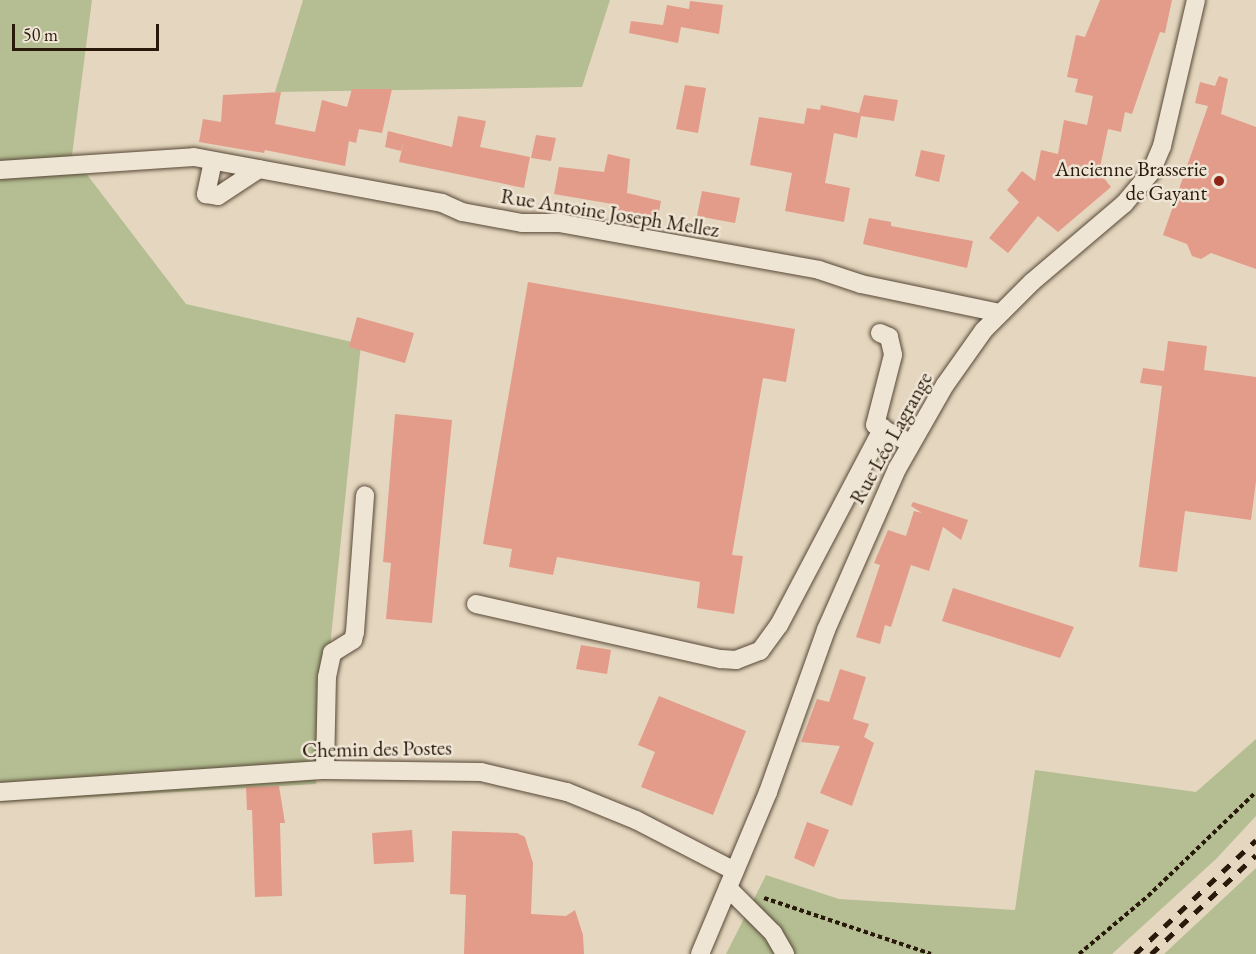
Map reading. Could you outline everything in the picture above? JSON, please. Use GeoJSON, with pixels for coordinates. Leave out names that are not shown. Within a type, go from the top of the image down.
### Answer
{"type":"FeatureCollection","features":[{"type":"Feature","properties":{"kind":"street","name":"Rue Léo Lagrange"},"geometry":{"type":"LineString","coordinates":[[700,954],[735,871],[826,630],[910,443],[958,365],[1000,313],[1120,209],[1151,172],[1162,146],[1196,0]]}},
{"type":"Feature","properties":{"kind":"street","name":"Rue Antoine Joseph Mellez"},"geometry":{"type":"LineString","coordinates":[[0,170],[178,157],[213,161],[442,203],[462,212],[522,224],[559,224],[819,270],[861,284],[1000,313]]}},
{"type":"Feature","properties":{"kind":"street"},"geometry":{"type":"LineString","coordinates":[[213,161],[206,194],[218,196],[259,169]]}},
{"type":"Feature","properties":{"kind":"street"},"geometry":{"type":"LineString","coordinates":[[880,333],[889,337],[893,355],[875,425],[910,443]]}},
{"type":"Feature","properties":{"kind":"street"},"geometry":{"type":"LineString","coordinates":[[476,604],[721,659],[736,660],[760,651],[779,625],[883,428]]}},
{"type":"Feature","properties":{"kind":"street"},"geometry":{"type":"LineString","coordinates":[[325,770],[327,677],[332,653],[353,640],[355,632],[365,495]]}},
{"type":"Feature","properties":{"kind":"street","name":"Chemin des Postes"},"geometry":{"type":"LineString","coordinates":[[0,792],[325,770],[440,769],[526,780],[636,820],[735,871]]}},
{"type":"Feature","properties":{"kind":"street"},"geometry":{"type":"LineString","coordinates":[[728,888],[773,933],[785,954]]}},
{"type":"Feature","properties":{"kind":"path"},"geometry":{"type":"LineString","coordinates":[[1078,954],[1148,896],[1256,792]]}},
{"type":"Feature","properties":{"kind":"path"},"geometry":{"type":"LineString","coordinates":[[759,897],[931,954]]}},
{"type":"Feature","properties":{"kind":"green space"},"geometry":{"type":"Polygon","coordinates":[[[0,0],[92,0],[72,155],[186,304],[361,344],[316,784],[0,802],[0,0]]]}},
{"type":"Feature","properties":{"kind":"green space"},"geometry":{"type":"Polygon","coordinates":[[[303,0],[610,0],[582,87],[275,92],[303,0]]]}},
{"type":"Feature","properties":{"kind":"green space"},"geometry":{"type":"Polygon","coordinates":[[[1256,739],[1256,816],[1216,859],[1112,954],[726,954],[766,875],[839,899],[1015,910],[1035,770],[1196,792],[1256,739]]]}},
{"type":"Feature","properties":{"kind":"green space"},"geometry":{"type":"Polygon","coordinates":[[[1256,868],[1256,954],[1164,954],[1256,868]]]}},
{"type":"Feature","properties":{"kind":"building"},"geometry":{"type":"Polygon","coordinates":[[[1100,0],[1172,0],[1165,33],[1160,32],[1132,114],[1125,112],[1121,132],[1108,129],[1099,172],[1111,187],[1058,232],[1038,216],[1008,253],[989,238],[1019,202],[1007,190],[1022,171],[1035,181],[1041,150],[1058,154],[1064,120],[1087,125],[1093,96],[1075,92],[1078,79],[1067,77],[1076,35],[1085,37],[1100,0]]]}},
{"type":"Feature","properties":{"kind":"building"},"geometry":{"type":"Polygon","coordinates":[[[690,1],[723,5],[719,34],[681,27],[678,43],[629,33],[631,21],[663,25],[667,5],[689,9],[690,1]]]}},
{"type":"Feature","properties":{"kind":"building","name":"Ancienne Brasserie de Gayant"},"geometry":{"type":"Polygon","coordinates":[[[1219,76],[1228,79],[1221,114],[1256,127],[1256,269],[1211,253],[1201,259],[1192,256],[1187,244],[1163,235],[1208,106],[1195,103],[1200,82],[1215,86],[1219,76]]]}},
{"type":"Feature","properties":{"kind":"building"},"geometry":{"type":"Polygon","coordinates":[[[685,85],[706,88],[698,133],[676,129],[685,85]]]}},
{"type":"Feature","properties":{"kind":"building"},"geometry":{"type":"Polygon","coordinates":[[[352,89],[392,89],[382,133],[359,129],[356,143],[349,141],[345,166],[265,150],[264,153],[199,142],[203,119],[221,122],[223,95],[281,92],[275,124],[315,132],[322,100],[347,107],[352,89]]]}},
{"type":"Feature","properties":{"kind":"building"},"geometry":{"type":"Polygon","coordinates":[[[864,95],[898,100],[894,121],[861,116],[857,138],[834,133],[825,183],[850,188],[844,222],[785,211],[792,173],[750,165],[759,117],[804,124],[807,108],[820,110],[821,105],[859,113],[864,95]]]}},
{"type":"Feature","properties":{"kind":"building"},"geometry":{"type":"Polygon","coordinates":[[[458,116],[486,121],[480,147],[530,157],[524,188],[399,162],[404,140],[401,151],[385,147],[388,131],[452,147],[458,116]]]}},
{"type":"Feature","properties":{"kind":"building"},"geometry":{"type":"Polygon","coordinates":[[[536,135],[556,138],[551,161],[531,158],[536,135]]]}},
{"type":"Feature","properties":{"kind":"building"},"geometry":{"type":"Polygon","coordinates":[[[921,150],[945,155],[939,182],[915,176],[921,150]]]}},
{"type":"Feature","properties":{"kind":"building"},"geometry":{"type":"Polygon","coordinates":[[[608,154],[630,159],[627,193],[661,201],[658,217],[617,210],[618,205],[554,194],[559,167],[604,172],[608,154]]]}},
{"type":"Feature","properties":{"kind":"building"},"geometry":{"type":"Polygon","coordinates":[[[702,191],[740,198],[735,223],[697,216],[702,191]]]}},
{"type":"Feature","properties":{"kind":"building"},"geometry":{"type":"Polygon","coordinates":[[[869,218],[891,222],[891,226],[973,241],[967,268],[863,244],[869,218]]]}},
{"type":"Feature","properties":{"kind":"building"},"geometry":{"type":"Polygon","coordinates":[[[528,282],[795,329],[786,382],[763,378],[732,555],[743,556],[734,614],[697,608],[700,582],[557,557],[553,575],[509,567],[512,549],[483,544],[528,282]]]}},
{"type":"Feature","properties":{"kind":"building"},"geometry":{"type":"Polygon","coordinates":[[[357,317],[414,333],[405,363],[349,347],[357,317]]]}},
{"type":"Feature","properties":{"kind":"building"},"geometry":{"type":"Polygon","coordinates":[[[1168,341],[1207,346],[1204,370],[1256,377],[1256,481],[1251,520],[1185,511],[1177,572],[1139,567],[1162,386],[1140,383],[1143,368],[1164,371],[1168,341]]]}},
{"type":"Feature","properties":{"kind":"building"},"geometry":{"type":"Polygon","coordinates":[[[395,414],[452,420],[432,623],[386,619],[391,563],[383,562],[395,414]]]}},
{"type":"Feature","properties":{"kind":"building"},"geometry":{"type":"Polygon","coordinates":[[[913,502],[968,520],[961,540],[943,527],[929,571],[911,565],[891,627],[885,625],[880,644],[856,637],[880,565],[874,563],[888,530],[906,536],[914,511],[922,513],[911,506],[913,502]]]}},
{"type":"Feature","properties":{"kind":"building"},"geometry":{"type":"Polygon","coordinates":[[[953,588],[1074,627],[1060,658],[942,621],[953,588]]]}},
{"type":"Feature","properties":{"kind":"building"},"geometry":{"type":"Polygon","coordinates":[[[581,645],[611,650],[607,674],[576,669],[581,645]]]}},
{"type":"Feature","properties":{"kind":"building"},"geometry":{"type":"Polygon","coordinates":[[[840,669],[866,677],[853,719],[869,724],[864,737],[874,743],[852,806],[820,793],[840,746],[801,742],[817,699],[829,702],[840,669]]]}},
{"type":"Feature","properties":{"kind":"building"},"geometry":{"type":"Polygon","coordinates":[[[659,696],[746,731],[713,815],[641,787],[655,752],[638,745],[659,696]]]}},
{"type":"Feature","properties":{"kind":"building"},"geometry":{"type":"Polygon","coordinates":[[[279,786],[285,823],[280,823],[282,896],[255,897],[252,810],[247,810],[246,787],[279,786]]]}},
{"type":"Feature","properties":{"kind":"building"},"geometry":{"type":"Polygon","coordinates":[[[807,822],[829,830],[814,867],[794,858],[807,822]]]}},
{"type":"Feature","properties":{"kind":"building"},"geometry":{"type":"Polygon","coordinates":[[[412,830],[414,862],[374,864],[372,833],[412,830]]]}},
{"type":"Feature","properties":{"kind":"building"},"geometry":{"type":"Polygon","coordinates":[[[452,831],[517,833],[525,837],[533,863],[531,914],[566,916],[575,910],[583,935],[584,954],[464,954],[466,895],[450,894],[452,831]]]}},
{"type":"Feature","properties":{"kind":"railway"},"geometry":{"type":"LineString","coordinates":[[1135,954],[1256,840]]}},
{"type":"Feature","properties":{"kind":"railway"},"geometry":{"type":"LineString","coordinates":[[1151,954],[1256,855]]}},
{"type":"Feature","properties":{"kind":"place","name":"Ancienne Brasserie de Gayant"},"geometry":{"type":"Point","coordinates":[1219,181]}}]}
